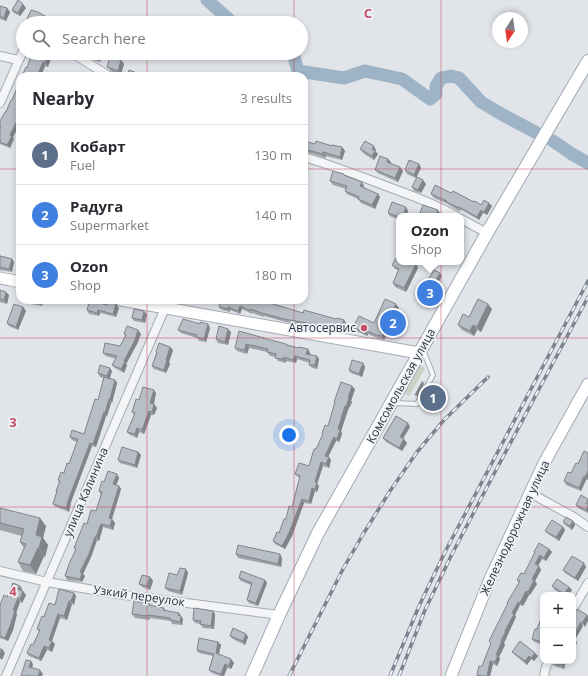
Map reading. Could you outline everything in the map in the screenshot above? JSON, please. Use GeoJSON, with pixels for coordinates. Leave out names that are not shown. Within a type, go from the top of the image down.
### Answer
{"type":"FeatureCollection","features":[{"type":"Feature","properties":{"kind":"main road","name":"Комсомольская улица"},"geometry":{"type":"LineString","coordinates":[[252,676],[318,533],[487,233],[588,60]]}},
{"type":"Feature","properties":{"kind":"street"},"geometry":{"type":"LineString","coordinates":[[0,56],[16,60]]}},
{"type":"Feature","properties":{"kind":"street"},"geometry":{"type":"LineString","coordinates":[[0,104],[18,60]]}},
{"type":"Feature","properties":{"kind":"street"},"geometry":{"type":"LineString","coordinates":[[83,60],[103,72]]}},
{"type":"Feature","properties":{"kind":"street"},"geometry":{"type":"LineString","coordinates":[[308,158],[326,163],[400,191],[441,207],[451,213]]}},
{"type":"Feature","properties":{"kind":"street"},"geometry":{"type":"LineString","coordinates":[[464,221],[487,233]]}},
{"type":"Feature","properties":{"kind":"street"},"geometry":{"type":"LineString","coordinates":[[0,278],[16,281]]}},
{"type":"Feature","properties":{"kind":"street"},"geometry":{"type":"LineString","coordinates":[[143,304],[421,351]]}},
{"type":"Feature","properties":{"kind":"street","name":"улица Калинина"},"geometry":{"type":"LineString","coordinates":[[6,676],[165,308]]}},
{"type":"Feature","properties":{"kind":"street","name":"Железнодорожная улица"},"geometry":{"type":"LineString","coordinates":[[451,676],[490,579],[543,465],[588,384]]}},
{"type":"Feature","properties":{"kind":"street"},"geometry":{"type":"LineString","coordinates":[[530,493],[574,517],[588,527]]}},
{"type":"Feature","properties":{"kind":"street","name":"Узкий переулок"},"geometry":{"type":"LineString","coordinates":[[0,571],[47,582],[117,594],[279,615]]}},
{"type":"Feature","properties":{"kind":"street"},"geometry":{"type":"LineString","coordinates":[[576,604],[588,583]]}},
{"type":"Feature","properties":{"kind":"street"},"geometry":{"type":"LineString","coordinates":[[544,676],[548,664]]}},
{"type":"Feature","properties":{"kind":"lane"},"geometry":{"type":"LineString","coordinates":[[391,403],[417,404],[433,374],[421,351]]}},
{"type":"Feature","properties":{"kind":"green space"},"geometry":{"type":"Polygon","coordinates":[[[420,365],[425,368],[409,396],[404,393],[420,365]]]}},
{"type":"Feature","properties":{"kind":"building"},"geometry":{"type":"Polygon","coordinates":[[[18,0],[23,4],[18,13],[12,10],[18,0]]]}},
{"type":"Feature","properties":{"kind":"building"},"geometry":{"type":"Polygon","coordinates":[[[0,6],[7,8],[4,18],[0,16],[0,6]]]}},
{"type":"Feature","properties":{"kind":"building"},"geometry":{"type":"Polygon","coordinates":[[[31,10],[45,16],[28,16],[31,10]]]}},
{"type":"Feature","properties":{"kind":"building"},"geometry":{"type":"Polygon","coordinates":[[[30,60],[46,60],[45,63],[43,62],[39,72],[24,72],[26,67],[27,68],[30,60]]]}},
{"type":"Feature","properties":{"kind":"building"},"geometry":{"type":"Polygon","coordinates":[[[109,60],[121,60],[118,71],[107,67],[109,60]]]}},
{"type":"Feature","properties":{"kind":"building"},"geometry":{"type":"Polygon","coordinates":[[[16,90],[16,123],[10,135],[12,136],[7,145],[0,142],[0,121],[16,90]]]}},
{"type":"Feature","properties":{"kind":"building"},"geometry":{"type":"Polygon","coordinates":[[[316,141],[332,146],[342,147],[340,157],[323,152],[323,154],[308,150],[308,142],[315,144],[316,141]]]}},
{"type":"Feature","properties":{"kind":"building"},"geometry":{"type":"Polygon","coordinates":[[[365,141],[374,146],[372,149],[375,151],[372,156],[360,149],[365,141]]]}},
{"type":"Feature","properties":{"kind":"building"},"geometry":{"type":"Polygon","coordinates":[[[380,156],[388,159],[387,162],[400,167],[395,178],[375,170],[380,156]]]}},
{"type":"Feature","properties":{"kind":"building"},"geometry":{"type":"Polygon","coordinates":[[[409,160],[419,164],[414,175],[405,170],[409,160]]]}},
{"type":"Feature","properties":{"kind":"building"},"geometry":{"type":"Polygon","coordinates":[[[333,171],[362,182],[360,186],[378,194],[372,205],[345,191],[347,186],[330,181],[333,171]]]}},
{"type":"Feature","properties":{"kind":"building"},"geometry":{"type":"Polygon","coordinates":[[[417,177],[423,180],[418,190],[412,187],[417,177]]]}},
{"type":"Feature","properties":{"kind":"building"},"geometry":{"type":"Polygon","coordinates":[[[435,185],[451,193],[453,191],[481,205],[484,200],[489,203],[484,212],[481,210],[477,217],[431,194],[435,185]]]}},
{"type":"Feature","properties":{"kind":"building"},"geometry":{"type":"Polygon","coordinates":[[[392,202],[406,207],[404,213],[396,213],[396,216],[388,213],[392,202]]]}},
{"type":"Feature","properties":{"kind":"building"},"geometry":{"type":"Polygon","coordinates":[[[423,205],[438,210],[436,213],[420,213],[423,205]]]}},
{"type":"Feature","properties":{"kind":"building"},"geometry":{"type":"Polygon","coordinates":[[[0,256],[12,259],[9,269],[0,267],[0,256]]]}},
{"type":"Feature","properties":{"kind":"building"},"geometry":{"type":"Polygon","coordinates":[[[396,258],[396,265],[416,265],[404,288],[393,283],[399,269],[392,265],[396,258]]]}},
{"type":"Feature","properties":{"kind":"building"},"geometry":{"type":"Polygon","coordinates":[[[434,270],[440,273],[426,297],[420,293],[434,270]]]}},
{"type":"Feature","properties":{"kind":"building"},"geometry":{"type":"Polygon","coordinates":[[[0,290],[6,292],[4,300],[0,299],[0,290]]]}},
{"type":"Feature","properties":{"kind":"building"},"geometry":{"type":"Polygon","coordinates":[[[385,299],[396,304],[391,315],[394,316],[390,325],[388,324],[382,336],[365,330],[364,333],[353,327],[359,316],[374,323],[385,299]]]}},
{"type":"Feature","properties":{"kind":"building"},"geometry":{"type":"Polygon","coordinates":[[[478,299],[488,304],[477,327],[473,325],[470,331],[458,325],[463,314],[469,317],[478,299]]]}},
{"type":"Feature","properties":{"kind":"building"},"geometry":{"type":"Polygon","coordinates":[[[14,304],[23,307],[16,327],[7,323],[14,304]]]}},
{"type":"Feature","properties":{"kind":"building"},"geometry":{"type":"Polygon","coordinates":[[[89,304],[116,304],[113,314],[98,310],[97,313],[87,310],[89,304]]]}},
{"type":"Feature","properties":{"kind":"building"},"geometry":{"type":"Polygon","coordinates":[[[220,304],[273,304],[303,313],[304,310],[344,320],[341,329],[284,319],[250,309],[249,310],[240,306],[238,311],[228,307],[228,309],[219,307],[220,304]]]}},
{"type":"Feature","properties":{"kind":"building"},"geometry":{"type":"Polygon","coordinates":[[[134,309],[144,311],[142,320],[132,318],[134,309]]]}},
{"type":"Feature","properties":{"kind":"building"},"geometry":{"type":"Polygon","coordinates":[[[183,319],[200,324],[200,322],[208,324],[204,339],[196,337],[197,335],[178,330],[183,319]]]}},
{"type":"Feature","properties":{"kind":"building"},"geometry":{"type":"Polygon","coordinates":[[[127,326],[138,330],[135,340],[121,369],[112,365],[117,356],[103,353],[105,343],[120,346],[126,335],[124,334],[127,326]]]}},
{"type":"Feature","properties":{"kind":"building"},"geometry":{"type":"Polygon","coordinates":[[[219,326],[228,329],[225,342],[216,339],[219,326]]]}},
{"type":"Feature","properties":{"kind":"building"},"geometry":{"type":"Polygon","coordinates":[[[239,331],[286,345],[308,349],[306,354],[317,356],[315,365],[309,365],[310,360],[295,356],[293,360],[284,357],[283,359],[275,358],[276,354],[267,352],[268,349],[246,344],[245,350],[235,348],[239,331]]]}},
{"type":"Feature","properties":{"kind":"building"},"geometry":{"type":"Polygon","coordinates":[[[159,343],[170,347],[164,370],[152,366],[159,343]]]}},
{"type":"Feature","properties":{"kind":"building"},"geometry":{"type":"Polygon","coordinates":[[[352,360],[363,363],[359,374],[349,370],[352,360]]]}},
{"type":"Feature","properties":{"kind":"building"},"geometry":{"type":"Polygon","coordinates":[[[100,365],[110,368],[107,376],[98,373],[100,365]]]}},
{"type":"Feature","properties":{"kind":"building"},"geometry":{"type":"Polygon","coordinates":[[[104,377],[115,380],[110,399],[93,444],[90,443],[66,508],[53,504],[60,481],[58,480],[61,472],[64,473],[67,463],[69,464],[78,439],[70,437],[72,430],[84,434],[95,399],[98,400],[104,377]]]}},
{"type":"Feature","properties":{"kind":"building"},"geometry":{"type":"Polygon","coordinates":[[[341,382],[352,386],[338,429],[340,430],[337,439],[334,437],[325,456],[329,457],[326,464],[321,462],[315,482],[317,483],[315,489],[312,488],[309,501],[302,499],[289,533],[282,546],[273,541],[277,532],[279,533],[284,519],[286,519],[289,506],[292,507],[300,476],[295,474],[299,463],[309,466],[314,449],[316,449],[323,434],[325,425],[328,426],[341,382]]]}},
{"type":"Feature","properties":{"kind":"building"},"geometry":{"type":"Polygon","coordinates":[[[422,382],[423,382],[415,395],[422,382]]]}},
{"type":"Feature","properties":{"kind":"building"},"geometry":{"type":"Polygon","coordinates":[[[429,386],[437,390],[430,403],[422,399],[429,386]]]}},
{"type":"Feature","properties":{"kind":"building"},"geometry":{"type":"Polygon","coordinates":[[[143,387],[154,390],[150,403],[154,404],[152,412],[149,411],[142,430],[137,428],[135,434],[127,432],[135,413],[132,412],[136,399],[139,400],[143,387]]]}},
{"type":"Feature","properties":{"kind":"building"},"geometry":{"type":"Polygon","coordinates":[[[396,416],[408,423],[400,437],[404,439],[399,448],[383,438],[396,416]]]}},
{"type":"Feature","properties":{"kind":"building"},"geometry":{"type":"Polygon","coordinates":[[[122,447],[138,452],[135,465],[118,460],[122,447]]]}},
{"type":"Feature","properties":{"kind":"building"},"geometry":{"type":"Polygon","coordinates":[[[584,451],[588,453],[588,471],[579,488],[564,481],[568,472],[571,473],[576,463],[578,464],[584,451]]]}},
{"type":"Feature","properties":{"kind":"building"},"geometry":{"type":"Polygon","coordinates":[[[108,471],[117,474],[113,484],[119,486],[109,518],[112,519],[110,526],[101,524],[80,572],[82,573],[80,579],[65,576],[76,549],[74,548],[84,523],[87,524],[91,510],[96,511],[102,492],[99,491],[102,481],[104,482],[108,471]]]}},
{"type":"Feature","properties":{"kind":"building"},"geometry":{"type":"Polygon","coordinates":[[[581,495],[588,499],[586,504],[588,504],[588,506],[586,510],[576,505],[581,495]]]}},
{"type":"Feature","properties":{"kind":"building"},"geometry":{"type":"Polygon","coordinates":[[[0,508],[40,518],[36,535],[42,537],[39,548],[30,565],[18,562],[26,544],[20,542],[24,529],[0,523],[0,508]]]}},
{"type":"Feature","properties":{"kind":"building"},"geometry":{"type":"Polygon","coordinates":[[[566,517],[573,521],[570,526],[563,522],[566,517]]]}},
{"type":"Feature","properties":{"kind":"building"},"geometry":{"type":"Polygon","coordinates":[[[552,520],[563,527],[556,537],[545,531],[552,520]]]}},
{"type":"Feature","properties":{"kind":"building"},"geometry":{"type":"Polygon","coordinates":[[[539,543],[549,549],[544,558],[540,555],[535,564],[539,566],[532,579],[534,580],[520,603],[518,602],[512,613],[514,614],[505,630],[506,631],[496,655],[498,655],[495,662],[490,661],[487,676],[477,675],[479,666],[482,666],[491,643],[489,641],[507,603],[520,581],[517,580],[521,573],[524,574],[539,543]]]}},
{"type":"Feature","properties":{"kind":"building"},"geometry":{"type":"Polygon","coordinates":[[[238,545],[280,554],[278,564],[236,554],[238,545]]]}},
{"type":"Feature","properties":{"kind":"building"},"geometry":{"type":"Polygon","coordinates":[[[572,556],[584,563],[575,578],[563,570],[572,556]]]}},
{"type":"Feature","properties":{"kind":"building"},"geometry":{"type":"Polygon","coordinates":[[[180,568],[186,569],[180,591],[165,588],[169,573],[177,575],[180,568]]]}},
{"type":"Feature","properties":{"kind":"building"},"geometry":{"type":"Polygon","coordinates":[[[241,571],[265,580],[256,603],[247,600],[252,583],[239,578],[241,571]]]}},
{"type":"Feature","properties":{"kind":"building"},"geometry":{"type":"Polygon","coordinates":[[[142,575],[150,577],[147,586],[139,584],[142,575]]]}},
{"type":"Feature","properties":{"kind":"building"},"geometry":{"type":"Polygon","coordinates":[[[557,579],[569,587],[565,592],[561,592],[552,586],[557,579]]]}},
{"type":"Feature","properties":{"kind":"building"},"geometry":{"type":"Polygon","coordinates":[[[13,583],[20,586],[18,589],[23,591],[13,610],[15,611],[5,638],[0,636],[0,605],[4,595],[7,597],[13,583]]]}},
{"type":"Feature","properties":{"kind":"building"},"geometry":{"type":"Polygon","coordinates":[[[59,589],[74,593],[71,601],[69,601],[64,616],[58,614],[49,640],[52,641],[49,648],[44,646],[39,658],[27,653],[31,644],[33,645],[40,630],[37,629],[42,616],[44,617],[49,603],[55,605],[59,589]]]}},
{"type":"Feature","properties":{"kind":"building"},"geometry":{"type":"Polygon","coordinates":[[[134,601],[164,608],[163,610],[179,613],[178,615],[181,616],[180,622],[170,620],[170,618],[132,614],[134,601]]]}},
{"type":"Feature","properties":{"kind":"building"},"geometry":{"type":"Polygon","coordinates":[[[194,608],[213,611],[211,626],[200,624],[201,621],[193,620],[194,608]]]}},
{"type":"Feature","properties":{"kind":"building"},"geometry":{"type":"Polygon","coordinates":[[[577,609],[587,615],[576,631],[576,628],[577,609]]]}},
{"type":"Feature","properties":{"kind":"building"},"geometry":{"type":"Polygon","coordinates":[[[540,622],[540,641],[532,639],[535,629],[537,629],[540,622]]]}},
{"type":"Feature","properties":{"kind":"building"},"geometry":{"type":"Polygon","coordinates":[[[233,628],[246,634],[243,641],[230,636],[233,628]]]}},
{"type":"Feature","properties":{"kind":"building"},"geometry":{"type":"Polygon","coordinates":[[[199,638],[218,642],[216,653],[231,659],[229,666],[225,664],[221,674],[209,670],[214,654],[197,650],[199,638]]]}},
{"type":"Feature","properties":{"kind":"building"},"geometry":{"type":"Polygon","coordinates":[[[520,641],[535,653],[531,658],[529,656],[525,661],[512,652],[520,641]]]}},
{"type":"Feature","properties":{"kind":"building"},"geometry":{"type":"Polygon","coordinates":[[[26,660],[31,661],[29,667],[40,670],[38,676],[21,676],[26,660]]]}},
{"type":"Feature","properties":{"kind":"waterway"},"geometry":{"type":"LineString","coordinates":[[207,0],[225,16]]}},
{"type":"Feature","properties":{"kind":"waterway"},"geometry":{"type":"LineString","coordinates":[[295,60],[298,71],[305,72]]}},
{"type":"Feature","properties":{"kind":"waterway"},"geometry":{"type":"LineString","coordinates":[[308,73],[344,78],[365,71],[402,79],[430,99],[436,94],[436,86],[441,78],[451,76],[459,78],[481,102],[535,132]]}},
{"type":"Feature","properties":{"kind":"waterway"},"geometry":{"type":"LineString","coordinates":[[553,141],[588,163]]}},
{"type":"Feature","properties":{"kind":"railway"},"geometry":{"type":"LineString","coordinates":[[390,676],[419,606],[446,550],[588,281]]}},
{"type":"Feature","properties":{"kind":"railway"},"geometry":{"type":"LineString","coordinates":[[399,676],[425,610],[452,554],[588,297]]}},
{"type":"Feature","properties":{"kind":"railway"},"geometry":{"type":"LineString","coordinates":[[289,676],[343,569],[390,491],[417,452],[444,420],[488,377]]}},
{"type":"Feature","properties":{"kind":"place","name":"Ozon"},"geometry":{"type":"Point","coordinates":[430,293]}},
{"type":"Feature","properties":{"kind":"place","name":"Радуга"},"geometry":{"type":"Point","coordinates":[393,323]}},
{"type":"Feature","properties":{"kind":"place","name":"Автосервис"},"geometry":{"type":"Point","coordinates":[364,328]}},
{"type":"Feature","properties":{"kind":"place","name":"Кобарт"},"geometry":{"type":"Point","coordinates":[433,398]}}]}
